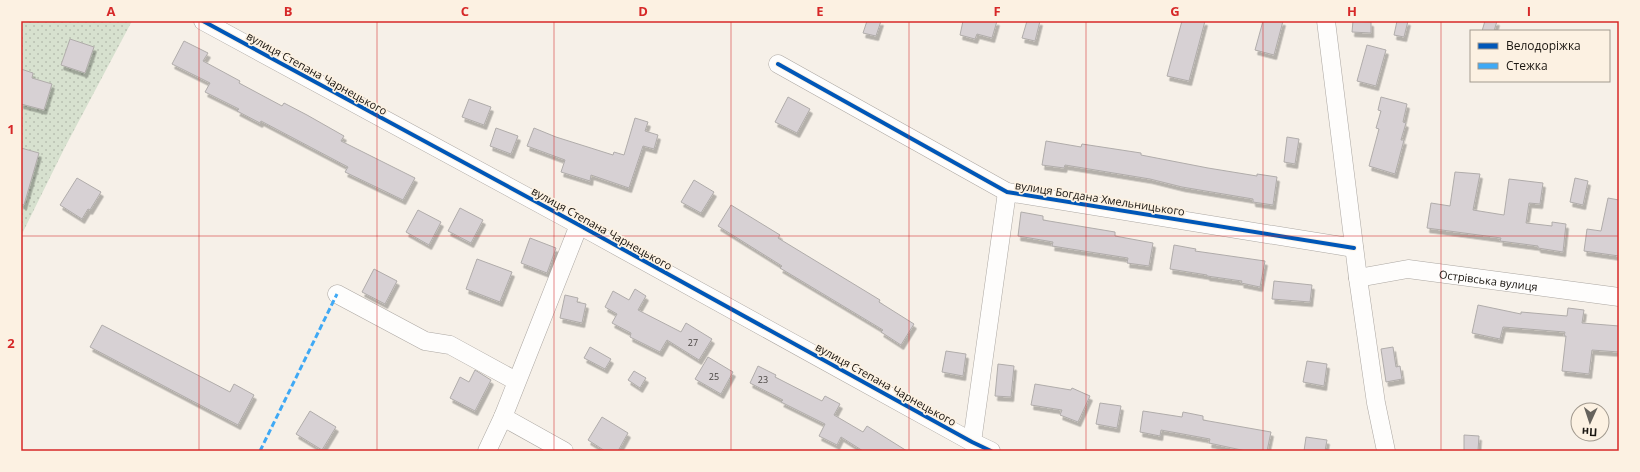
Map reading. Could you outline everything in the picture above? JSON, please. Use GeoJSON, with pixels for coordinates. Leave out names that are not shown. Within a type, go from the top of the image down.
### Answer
{"type":"FeatureCollection","features":[{"type":"Feature","properties":{"kind":"street","name":"вулиця Степана Чарнецького"},"geometry":{"type":"LineString","coordinates":[[203,21],[579,225],[972,442],[991,451]]}},
{"type":"Feature","properties":{"kind":"street"},"geometry":{"type":"LineString","coordinates":[[1326,21],[1358,278],[1376,403],[1386,451]]}},
{"type":"Feature","properties":{"kind":"street","name":"вулиця Богдана Хмельницького"},"geometry":{"type":"LineString","coordinates":[[778,64],[1007,192],[1354,248]]}},
{"type":"Feature","properties":{"kind":"street"},"geometry":{"type":"LineString","coordinates":[[972,442],[1007,192]]}},
{"type":"Feature","properties":{"kind":"street"},"geometry":{"type":"LineString","coordinates":[[487,451],[503,417],[579,225]]}},
{"type":"Feature","properties":{"kind":"street","name":"Острівська вулиця"},"geometry":{"type":"LineString","coordinates":[[1358,278],[1408,270],[1619,297]]}},
{"type":"Feature","properties":{"kind":"street"},"geometry":{"type":"LineString","coordinates":[[337,294],[425,341],[450,345],[516,381]]}},
{"type":"Feature","properties":{"kind":"street"},"geometry":{"type":"LineString","coordinates":[[503,417],[564,451]]}},
{"type":"Feature","properties":{"kind":"green space"},"geometry":{"type":"Polygon","coordinates":[[[21,21],[132,21],[64,149],[21,236],[21,21]]]}},
{"type":"Feature","properties":{"kind":"building"},"geometry":{"type":"Polygon","coordinates":[[[867,21],[881,21],[876,36],[863,33],[867,21]]]}},
{"type":"Feature","properties":{"kind":"building"},"geometry":{"type":"Polygon","coordinates":[[[963,21],[997,21],[992,38],[977,34],[975,39],[960,35],[963,21]]]}},
{"type":"Feature","properties":{"kind":"building"},"geometry":{"type":"Polygon","coordinates":[[[1027,21],[1040,21],[1035,41],[1022,38],[1027,21]]]}},
{"type":"Feature","properties":{"kind":"building"},"geometry":{"type":"Polygon","coordinates":[[[1182,21],[1205,21],[1189,81],[1167,76],[1182,21]]]}},
{"type":"Feature","properties":{"kind":"building"},"geometry":{"type":"Polygon","coordinates":[[[1263,21],[1283,21],[1274,55],[1255,50],[1263,21]]]}},
{"type":"Feature","properties":{"kind":"building"},"geometry":{"type":"Polygon","coordinates":[[[1353,21],[1371,22],[1371,33],[1352,32],[1353,21]]]}},
{"type":"Feature","properties":{"kind":"building"},"geometry":{"type":"Polygon","coordinates":[[[1397,21],[1408,21],[1404,37],[1394,35],[1397,21]]]}},
{"type":"Feature","properties":{"kind":"building"},"geometry":{"type":"Polygon","coordinates":[[[1485,21],[1497,21],[1494,30],[1482,30],[1485,21]]]}},
{"type":"Feature","properties":{"kind":"building"},"geometry":{"type":"Polygon","coordinates":[[[70,39],[94,47],[85,73],[61,65],[70,39]]]}},
{"type":"Feature","properties":{"kind":"building"},"geometry":{"type":"Polygon","coordinates":[[[184,41],[208,53],[203,61],[240,81],[239,83],[282,106],[284,103],[307,115],[344,136],[341,141],[415,178],[403,200],[345,172],[348,167],[261,121],[260,123],[237,111],[239,109],[205,92],[210,83],[172,64],[184,41]]]}},
{"type":"Feature","properties":{"kind":"building"},"geometry":{"type":"Polygon","coordinates":[[[1367,45],[1386,50],[1376,86],[1357,81],[1367,45]]]}},
{"type":"Feature","properties":{"kind":"building"},"geometry":{"type":"Polygon","coordinates":[[[21,69],[33,73],[32,78],[52,84],[44,110],[21,104],[21,69]]]}},
{"type":"Feature","properties":{"kind":"building"},"geometry":{"type":"Polygon","coordinates":[[[788,97],[810,109],[797,133],[775,122],[788,97]]]}},
{"type":"Feature","properties":{"kind":"building"},"geometry":{"type":"Polygon","coordinates":[[[1381,97],[1407,104],[1403,122],[1406,123],[1401,140],[1404,140],[1395,174],[1369,166],[1379,129],[1376,128],[1381,111],[1378,110],[1381,97]]]}},
{"type":"Feature","properties":{"kind":"building"},"geometry":{"type":"Polygon","coordinates":[[[469,99],[491,107],[484,125],[462,117],[469,99]]]}},
{"type":"Feature","properties":{"kind":"building"},"geometry":{"type":"Polygon","coordinates":[[[635,118],[648,122],[645,131],[658,135],[654,149],[643,146],[629,188],[591,175],[590,181],[561,172],[565,160],[527,146],[534,128],[556,137],[613,155],[614,152],[624,155],[635,118]]]}},
{"type":"Feature","properties":{"kind":"building"},"geometry":{"type":"Polygon","coordinates":[[[496,128],[518,136],[511,154],[490,146],[496,128]]]}},
{"type":"Feature","properties":{"kind":"building"},"geometry":{"type":"Polygon","coordinates":[[[1287,137],[1299,139],[1295,164],[1284,162],[1287,137]]]}},
{"type":"Feature","properties":{"kind":"building"},"geometry":{"type":"Polygon","coordinates":[[[1046,141],[1081,147],[1082,144],[1141,153],[1141,155],[1208,168],[1257,176],[1257,174],[1277,177],[1273,205],[1253,202],[1253,199],[1182,187],[1150,179],[1065,165],[1064,168],[1042,165],[1046,141]]]}},
{"type":"Feature","properties":{"kind":"building"},"geometry":{"type":"Polygon","coordinates":[[[21,148],[39,153],[24,205],[21,204],[21,148]]]}},
{"type":"Feature","properties":{"kind":"building"},"geometry":{"type":"Polygon","coordinates":[[[1455,172],[1480,174],[1473,210],[1504,215],[1509,179],[1543,183],[1540,204],[1529,203],[1526,223],[1552,226],[1552,222],[1566,224],[1563,252],[1538,248],[1538,246],[1500,241],[1501,238],[1427,228],[1431,203],[1450,206],[1455,172]]]}},
{"type":"Feature","properties":{"kind":"building"},"geometry":{"type":"Polygon","coordinates":[[[77,178],[101,192],[90,210],[88,209],[82,219],[60,205],[77,178]]]}},
{"type":"Feature","properties":{"kind":"building"},"geometry":{"type":"Polygon","coordinates":[[[1575,178],[1588,181],[1583,205],[1570,202],[1575,178]]]}},
{"type":"Feature","properties":{"kind":"building"},"geometry":{"type":"Polygon","coordinates":[[[694,180],[714,192],[701,213],[681,202],[694,180]]]}},
{"type":"Feature","properties":{"kind":"building"},"geometry":{"type":"Polygon","coordinates":[[[1608,198],[1619,200],[1619,256],[1584,251],[1587,229],[1601,231],[1608,198]]]}},
{"type":"Feature","properties":{"kind":"building"},"geometry":{"type":"Polygon","coordinates":[[[731,205],[780,235],[778,238],[880,300],[879,302],[914,324],[901,345],[881,332],[883,330],[780,268],[782,266],[718,226],[731,205]]]}},
{"type":"Feature","properties":{"kind":"building"},"geometry":{"type":"Polygon","coordinates":[[[460,208],[483,220],[471,243],[448,231],[460,208]]]}},
{"type":"Feature","properties":{"kind":"building"},"geometry":{"type":"Polygon","coordinates":[[[418,210],[441,222],[429,245],[406,232],[418,210]]]}},
{"type":"Feature","properties":{"kind":"building"},"geometry":{"type":"Polygon","coordinates":[[[1021,212],[1043,216],[1043,220],[1115,232],[1115,236],[1153,243],[1149,266],[1127,263],[1128,258],[1052,246],[1053,242],[1018,236],[1021,212]]]}},
{"type":"Feature","properties":{"kind":"building"},"geometry":{"type":"Polygon","coordinates":[[[530,238],[556,248],[547,273],[521,263],[530,238]]]}},
{"type":"Feature","properties":{"kind":"building"},"geometry":{"type":"Polygon","coordinates":[[[1174,245],[1196,249],[1195,251],[1265,261],[1260,287],[1241,283],[1242,281],[1170,269],[1174,245]]]}},
{"type":"Feature","properties":{"kind":"building"},"geometry":{"type":"Polygon","coordinates":[[[477,259],[512,272],[500,302],[466,289],[477,259]]]}},
{"type":"Feature","properties":{"kind":"building"},"geometry":{"type":"Polygon","coordinates":[[[374,269],[397,281],[385,304],[362,292],[374,269]]]}},
{"type":"Feature","properties":{"kind":"building"},"geometry":{"type":"Polygon","coordinates":[[[1274,281],[1312,285],[1310,302],[1272,299],[1274,281]]]}},
{"type":"Feature","properties":{"kind":"building"},"geometry":{"type":"Polygon","coordinates":[[[635,289],[646,296],[638,310],[681,332],[686,323],[712,339],[699,360],[667,340],[660,352],[630,337],[631,333],[612,323],[617,314],[605,307],[613,291],[629,300],[635,289]]]}},
{"type":"Feature","properties":{"kind":"building"},"geometry":{"type":"Polygon","coordinates":[[[565,295],[578,298],[577,302],[586,304],[582,323],[560,318],[565,295]]]}},
{"type":"Feature","properties":{"kind":"building"},"geometry":{"type":"Polygon","coordinates":[[[1478,305],[1521,314],[1521,312],[1567,316],[1568,308],[1584,310],[1582,323],[1619,326],[1619,352],[1592,350],[1589,374],[1562,371],[1566,336],[1564,336],[1565,332],[1503,327],[1500,339],[1472,333],[1478,305]]]}},
{"type":"Feature","properties":{"kind":"building"},"geometry":{"type":"Polygon","coordinates":[[[102,325],[230,392],[234,384],[254,395],[238,425],[90,347],[102,325]]]}},
{"type":"Feature","properties":{"kind":"building"},"geometry":{"type":"Polygon","coordinates":[[[590,347],[611,359],[605,369],[584,358],[590,347]]]}},
{"type":"Feature","properties":{"kind":"building"},"geometry":{"type":"Polygon","coordinates":[[[1393,347],[1396,367],[1400,366],[1402,379],[1386,382],[1381,349],[1393,347]]]}},
{"type":"Feature","properties":{"kind":"building"},"geometry":{"type":"Polygon","coordinates":[[[946,351],[966,354],[963,376],[942,372],[946,351]]]}},
{"type":"Feature","properties":{"kind":"building"},"geometry":{"type":"Polygon","coordinates":[[[708,357],[733,372],[721,394],[695,379],[708,357]]]}},
{"type":"Feature","properties":{"kind":"building"},"geometry":{"type":"Polygon","coordinates":[[[1307,361],[1327,364],[1324,386],[1303,382],[1307,361]]]}},
{"type":"Feature","properties":{"kind":"building"},"geometry":{"type":"Polygon","coordinates":[[[998,364],[1014,366],[1011,397],[995,396],[998,364]]]}},
{"type":"Feature","properties":{"kind":"building"},"geometry":{"type":"Polygon","coordinates":[[[758,366],[776,375],[775,377],[822,401],[825,396],[840,404],[834,415],[863,432],[867,426],[907,451],[863,451],[841,437],[837,445],[819,436],[825,424],[781,402],[783,400],[750,383],[758,366]]]}},
{"type":"Feature","properties":{"kind":"building"},"geometry":{"type":"Polygon","coordinates":[[[475,370],[491,380],[475,411],[450,398],[460,377],[469,382],[475,370]]]}},
{"type":"Feature","properties":{"kind":"building"},"geometry":{"type":"Polygon","coordinates":[[[634,371],[646,378],[640,388],[628,380],[634,371]]]}},
{"type":"Feature","properties":{"kind":"building"},"geometry":{"type":"Polygon","coordinates":[[[1035,384],[1071,390],[1072,388],[1090,396],[1078,422],[1060,415],[1062,410],[1031,405],[1035,384]]]}},
{"type":"Feature","properties":{"kind":"building"},"geometry":{"type":"Polygon","coordinates":[[[1100,403],[1121,406],[1117,428],[1096,424],[1100,403]]]}},
{"type":"Feature","properties":{"kind":"building"},"geometry":{"type":"Polygon","coordinates":[[[310,411],[336,427],[322,450],[296,434],[310,411]]]}},
{"type":"Feature","properties":{"kind":"building"},"geometry":{"type":"Polygon","coordinates":[[[1143,411],[1182,417],[1183,412],[1203,416],[1203,420],[1271,432],[1267,451],[1246,451],[1209,443],[1210,439],[1161,430],[1160,436],[1140,432],[1143,411]]]}},
{"type":"Feature","properties":{"kind":"building"},"geometry":{"type":"Polygon","coordinates":[[[602,417],[628,433],[618,451],[605,451],[588,440],[602,417]]]}},
{"type":"Feature","properties":{"kind":"building"},"geometry":{"type":"Polygon","coordinates":[[[1464,435],[1479,436],[1478,451],[1464,451],[1464,435]]]}},
{"type":"Feature","properties":{"kind":"building"},"geometry":{"type":"Polygon","coordinates":[[[1306,437],[1327,440],[1325,451],[1304,451],[1306,437]]]}},
{"type":"Feature","properties":{"kind":"marked path"},"geometry":{"type":"LineString","coordinates":[[260,451],[337,294]]}},
{"type":"Feature","properties":{"kind":"cycle path"},"geometry":{"type":"LineString","coordinates":[[203,21],[579,225],[972,442],[991,451]]}},
{"type":"Feature","properties":{"kind":"cycle path"},"geometry":{"type":"LineString","coordinates":[[778,64],[1007,192],[1354,248]]}}]}
